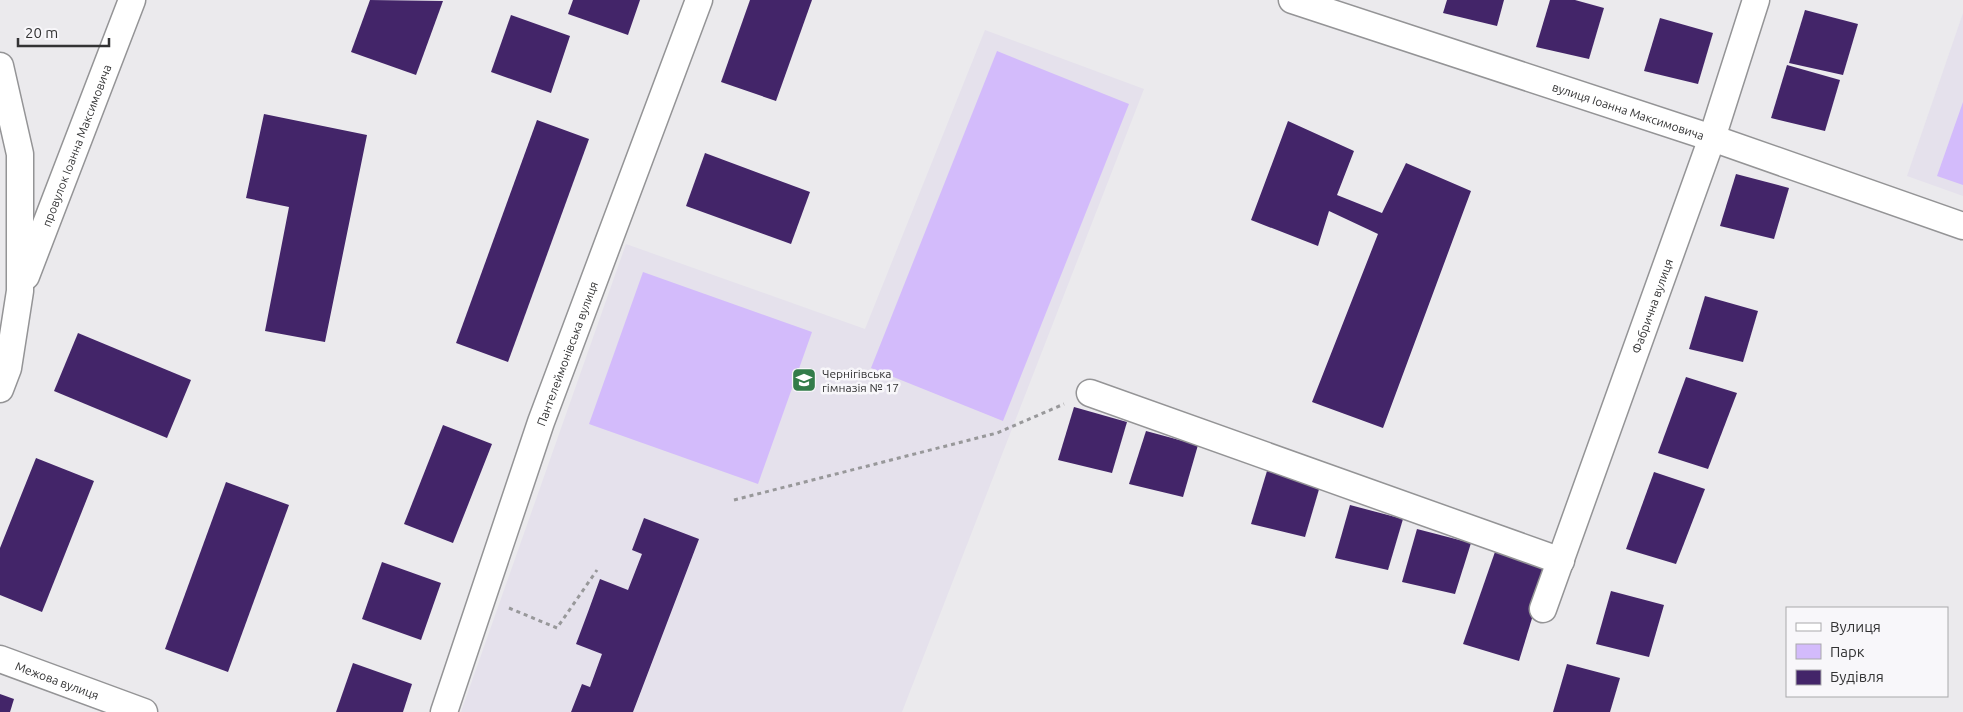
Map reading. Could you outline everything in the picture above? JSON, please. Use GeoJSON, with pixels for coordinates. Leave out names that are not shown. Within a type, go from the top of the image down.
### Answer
{"type":"FeatureCollection","features":[{"type":"Feature","properties":{"kind":"street","name":"провулок Іоанна Максимовича"},"geometry":{"type":"LineString","coordinates":[[20,291],[132,0]]}},
{"type":"Feature","properties":{"kind":"street","name":"Пантелеймонівська вулиця"},"geometry":{"type":"LineString","coordinates":[[444,712],[541,422],[699,0]]}},
{"type":"Feature","properties":{"kind":"street","name":"вулиця Іоанна Максимовича"},"geometry":{"type":"LineString","coordinates":[[1292,0],[1712,138],[1963,226]]}},
{"type":"Feature","properties":{"kind":"street","name":"Фабрична вулиця"},"geometry":{"type":"LineString","coordinates":[[1543,609],[1712,138],[1756,0]]}},
{"type":"Feature","properties":{"kind":"street"},"geometry":{"type":"LineString","coordinates":[[0,66],[20,154],[20,291],[8,368],[0,389]]}},
{"type":"Feature","properties":{"kind":"street"},"geometry":{"type":"LineString","coordinates":[[1090,394],[1561,561]]}},
{"type":"Feature","properties":{"kind":"street","name":"Межова вулиця"},"geometry":{"type":"LineString","coordinates":[[0,659],[144,712]]}},
{"type":"Feature","properties":{"kind":"path"},"geometry":{"type":"LineString","coordinates":[[734,500],[997,433],[1090,394]]}},
{"type":"Feature","properties":{"kind":"path"},"geometry":{"type":"LineString","coordinates":[[483,598],[558,628],[597,570]]}},
{"type":"Feature","properties":{"kind":"shaded area"},"geometry":{"type":"Polygon","coordinates":[[[1963,13],[1963,196],[1907,176],[1963,13]]]}},
{"type":"Feature","properties":{"kind":"shaded area","name":"Чернігівська гімназія № 17"},"geometry":{"type":"Polygon","coordinates":[[[985,30],[1144,89],[902,712],[461,712],[626,244],[865,329],[985,30]]]}},
{"type":"Feature","properties":{"kind":"green space"},"geometry":{"type":"Polygon","coordinates":[[[997,51],[1129,104],[1003,421],[871,368],[997,51]]]}},
{"type":"Feature","properties":{"kind":"green space"},"geometry":{"type":"Polygon","coordinates":[[[1963,102],[1963,185],[1937,176],[1963,102]]]}},
{"type":"Feature","properties":{"kind":"green space"},"geometry":{"type":"Polygon","coordinates":[[[643,272],[812,332],[758,484],[589,424],[643,272]]]}},
{"type":"Feature","properties":{"kind":"building"},"geometry":{"type":"Polygon","coordinates":[[[370,0],[443,1],[416,75],[351,52],[370,0]]]}},
{"type":"Feature","properties":{"kind":"building"},"geometry":{"type":"Polygon","coordinates":[[[573,0],[640,0],[628,35],[568,14],[573,0]]]}},
{"type":"Feature","properties":{"kind":"building"},"geometry":{"type":"Polygon","coordinates":[[[750,0],[812,0],[776,101],[721,82],[750,0]]]}},
{"type":"Feature","properties":{"kind":"building"},"geometry":{"type":"Polygon","coordinates":[[[1447,0],[1504,0],[1497,26],[1443,13],[1447,0]]]}},
{"type":"Feature","properties":{"kind":"building"},"geometry":{"type":"Polygon","coordinates":[[[1550,0],[1575,0],[1604,8],[1589,59],[1536,47],[1550,0]]]}},
{"type":"Feature","properties":{"kind":"building"},"geometry":{"type":"Polygon","coordinates":[[[1805,10],[1858,24],[1843,75],[1789,63],[1805,10]]]}},
{"type":"Feature","properties":{"kind":"building"},"geometry":{"type":"Polygon","coordinates":[[[511,15],[570,36],[551,93],[491,72],[511,15]]]}},
{"type":"Feature","properties":{"kind":"building"},"geometry":{"type":"Polygon","coordinates":[[[1660,18],[1713,33],[1698,84],[1644,71],[1660,18]]]}},
{"type":"Feature","properties":{"kind":"building"},"geometry":{"type":"Polygon","coordinates":[[[1787,65],[1840,80],[1825,131],[1771,118],[1787,65]]]}},
{"type":"Feature","properties":{"kind":"building"},"geometry":{"type":"Polygon","coordinates":[[[264,114],[367,135],[325,342],[265,331],[289,207],[246,198],[264,114]]]}},
{"type":"Feature","properties":{"kind":"building"},"geometry":{"type":"Polygon","coordinates":[[[537,120],[589,139],[508,362],[456,343],[537,120]]]}},
{"type":"Feature","properties":{"kind":"building"},"geometry":{"type":"Polygon","coordinates":[[[1288,121],[1354,151],[1337,195],[1382,213],[1406,163],[1471,191],[1383,428],[1312,402],[1378,234],[1329,211],[1318,246],[1251,220],[1288,121]]]}},
{"type":"Feature","properties":{"kind":"building"},"geometry":{"type":"Polygon","coordinates":[[[705,153],[810,192],[791,244],[686,206],[705,153]]]}},
{"type":"Feature","properties":{"kind":"building"},"geometry":{"type":"Polygon","coordinates":[[[1736,174],[1789,188],[1774,239],[1720,226],[1736,174]]]}},
{"type":"Feature","properties":{"kind":"building"},"geometry":{"type":"Polygon","coordinates":[[[1705,296],[1758,311],[1743,362],[1689,349],[1705,296]]]}},
{"type":"Feature","properties":{"kind":"building"},"geometry":{"type":"Polygon","coordinates":[[[78,333],[191,380],[167,438],[54,391],[78,333]]]}},
{"type":"Feature","properties":{"kind":"building"},"geometry":{"type":"Polygon","coordinates":[[[1686,377],[1737,393],[1708,469],[1658,453],[1686,377]]]}},
{"type":"Feature","properties":{"kind":"building"},"geometry":{"type":"Polygon","coordinates":[[[1074,407],[1127,422],[1112,473],[1058,460],[1074,407]]]}},
{"type":"Feature","properties":{"kind":"building"},"geometry":{"type":"Polygon","coordinates":[[[443,425],[492,444],[453,543],[404,524],[443,425]]]}},
{"type":"Feature","properties":{"kind":"building"},"geometry":{"type":"Polygon","coordinates":[[[1146,431],[1198,445],[1183,497],[1129,484],[1146,431]]]}},
{"type":"Feature","properties":{"kind":"building"},"geometry":{"type":"Polygon","coordinates":[[[36,458],[94,481],[42,612],[0,595],[0,548],[36,458]]]}},
{"type":"Feature","properties":{"kind":"building"},"geometry":{"type":"Polygon","coordinates":[[[1267,471],[1320,486],[1305,537],[1251,524],[1267,471]]]}},
{"type":"Feature","properties":{"kind":"building"},"geometry":{"type":"Polygon","coordinates":[[[1654,472],[1705,489],[1676,564],[1626,549],[1654,472]]]}},
{"type":"Feature","properties":{"kind":"building"},"geometry":{"type":"Polygon","coordinates":[[[226,482],[289,505],[228,672],[165,649],[226,482]]]}},
{"type":"Feature","properties":{"kind":"building"},"geometry":{"type":"Polygon","coordinates":[[[1350,505],[1403,519],[1388,570],[1335,558],[1350,505]]]}},
{"type":"Feature","properties":{"kind":"building"},"geometry":{"type":"Polygon","coordinates":[[[644,518],[699,539],[633,712],[571,712],[582,684],[590,687],[602,654],[576,644],[600,579],[628,590],[642,554],[632,550],[644,518]]]}},
{"type":"Feature","properties":{"kind":"building"},"geometry":{"type":"Polygon","coordinates":[[[1417,529],[1471,543],[1455,594],[1402,582],[1417,529]]]}},
{"type":"Feature","properties":{"kind":"building"},"geometry":{"type":"Polygon","coordinates":[[[1496,549],[1548,566],[1519,661],[1463,644],[1496,549]]]}},
{"type":"Feature","properties":{"kind":"building"},"geometry":{"type":"Polygon","coordinates":[[[382,562],[441,583],[421,640],[362,619],[382,562]]]}},
{"type":"Feature","properties":{"kind":"building"},"geometry":{"type":"Polygon","coordinates":[[[1611,591],[1664,605],[1649,657],[1596,644],[1611,591]]]}},
{"type":"Feature","properties":{"kind":"building"},"geometry":{"type":"Polygon","coordinates":[[[353,663],[412,684],[403,712],[336,712],[353,663]]]}},
{"type":"Feature","properties":{"kind":"building"},"geometry":{"type":"Polygon","coordinates":[[[1567,664],[1620,678],[1610,712],[1553,712],[1567,664]]]}},
{"type":"Feature","properties":{"kind":"building"},"geometry":{"type":"Polygon","coordinates":[[[0,694],[14,699],[10,712],[0,712],[0,694]]]}},
{"type":"Feature","properties":{"kind":"place","name":"Чернігівська гімназія № 17"},"geometry":{"type":"Point","coordinates":[804,380]}}]}
